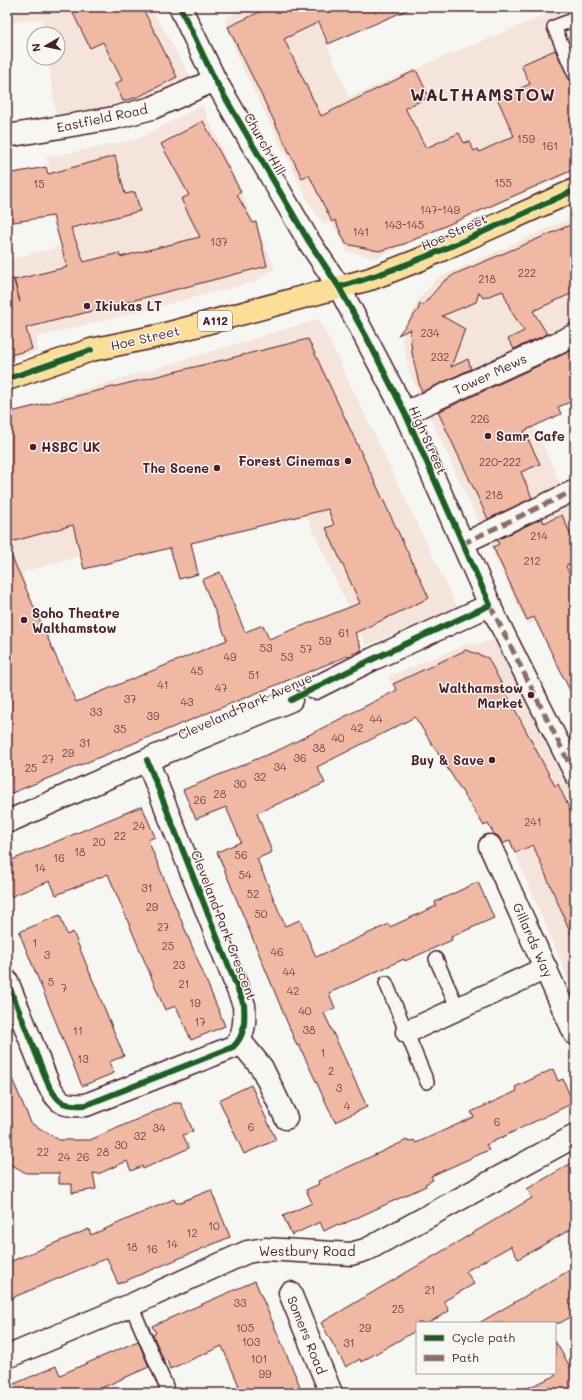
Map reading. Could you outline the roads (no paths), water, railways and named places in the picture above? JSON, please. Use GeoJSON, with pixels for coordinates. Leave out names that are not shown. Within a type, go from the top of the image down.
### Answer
{"type":"FeatureCollection","features":[{"type":"Feature","properties":{"kind":"main road","name":"Hoe Street"},"geometry":{"type":"LineString","coordinates":[[7,379],[91,350],[158,336],[376,277],[419,260],[575,190]]}},
{"type":"Feature","properties":{"kind":"street","name":"Church Hill"},"geometry":{"type":"LineString","coordinates":[[180,7],[215,80],[308,240],[339,287]]}},
{"type":"Feature","properties":{"kind":"street","name":"Eastfield Road"},"geometry":{"type":"LineString","coordinates":[[7,136],[114,118],[152,108],[215,80]]}},
{"type":"Feature","properties":{"kind":"street","name":"High Street"},"geometry":{"type":"LineString","coordinates":[[339,287],[405,414],[490,604],[575,775]]}},
{"type":"Feature","properties":{"kind":"street","name":"Tower Mews"},"geometry":{"type":"LineString","coordinates":[[405,414],[575,335]]}},
{"type":"Feature","properties":{"kind":"street"},"geometry":{"type":"LineString","coordinates":[[462,544],[575,490]]}},
{"type":"Feature","properties":{"kind":"street","name":"Cleveland Park Avenue"},"geometry":{"type":"LineString","coordinates":[[315,688],[490,604]]}},
{"type":"Feature","properties":{"kind":"street","name":"Cleveland Park Avenue"},"geometry":{"type":"LineString","coordinates":[[7,822],[147,760],[291,700]]}},
{"type":"Feature","properties":{"kind":"street","name":"Cleveland Park Crescent"},"geometry":{"type":"LineString","coordinates":[[147,760],[244,1005],[245,1023],[240,1041]]}},
{"type":"Feature","properties":{"kind":"street","name":"Gillards Way"},"geometry":{"type":"LineString","coordinates":[[490,846],[575,1034]]}},
{"type":"Feature","properties":{"kind":"street"},"geometry":{"type":"LineString","coordinates":[[406,1032],[546,968]]}},
{"type":"Feature","properties":{"kind":"street"},"geometry":{"type":"LineString","coordinates":[[7,981],[49,1086],[58,1100],[68,1106],[86,1104],[233,1047],[240,1041],[262,1068],[286,1118]]}},
{"type":"Feature","properties":{"kind":"street","name":"Westbury Road"},"geometry":{"type":"LineString","coordinates":[[7,1356],[131,1305],[252,1250],[265,1249],[351,1254],[368,1249],[575,1136]]}},
{"type":"Feature","properties":{"kind":"street","name":"Somers Road"},"geometry":{"type":"LineString","coordinates":[[290,1293],[331,1393]]}},
{"type":"Feature","properties":{"kind":"lane"},"geometry":{"type":"LineString","coordinates":[[575,19],[554,28],[575,75]]}},
{"type":"Feature","properties":{"kind":"lane"},"geometry":{"type":"LineString","coordinates":[[436,959],[458,1009]]}},
{"type":"Feature","properties":{"kind":"lane"},"geometry":{"type":"LineString","coordinates":[[386,983],[427,1082]]}},
{"type":"Feature","properties":{"kind":"lane"},"geometry":{"type":"LineString","coordinates":[[131,1305],[166,1386],[166,1393]]}},
{"type":"Feature","properties":{"kind":"place","name":"Ikiukas LT"},"geometry":{"type":"Point","coordinates":[87,306]}},
{"type":"Feature","properties":{"kind":"place","name":"Samr Cafe"},"geometry":{"type":"Point","coordinates":[488,436]}},
{"type":"Feature","properties":{"kind":"place","name":"HSBC UK"},"geometry":{"type":"Point","coordinates":[33,447]}},
{"type":"Feature","properties":{"kind":"place","name":"Forest Cinemas"},"geometry":{"type":"Point","coordinates":[348,461]}},
{"type":"Feature","properties":{"kind":"place","name":"The Scene"},"geometry":{"type":"Point","coordinates":[217,468]}},
{"type":"Feature","properties":{"kind":"place","name":"Soho Theatre Walthamstow"},"geometry":{"type":"Point","coordinates":[24,620]}},
{"type":"Feature","properties":{"kind":"place","name":"Walthamstow Market"},"geometry":{"type":"Point","coordinates":[531,695]}},
{"type":"Feature","properties":{"kind":"place","name":"Buy & Save"},"geometry":{"type":"Point","coordinates":[492,760]}},
{"type":"Feature","properties":{"kind":"district","name":"WALTHAMSTOW"},"geometry":{"type":"Point","coordinates":[483,95]}}]}
